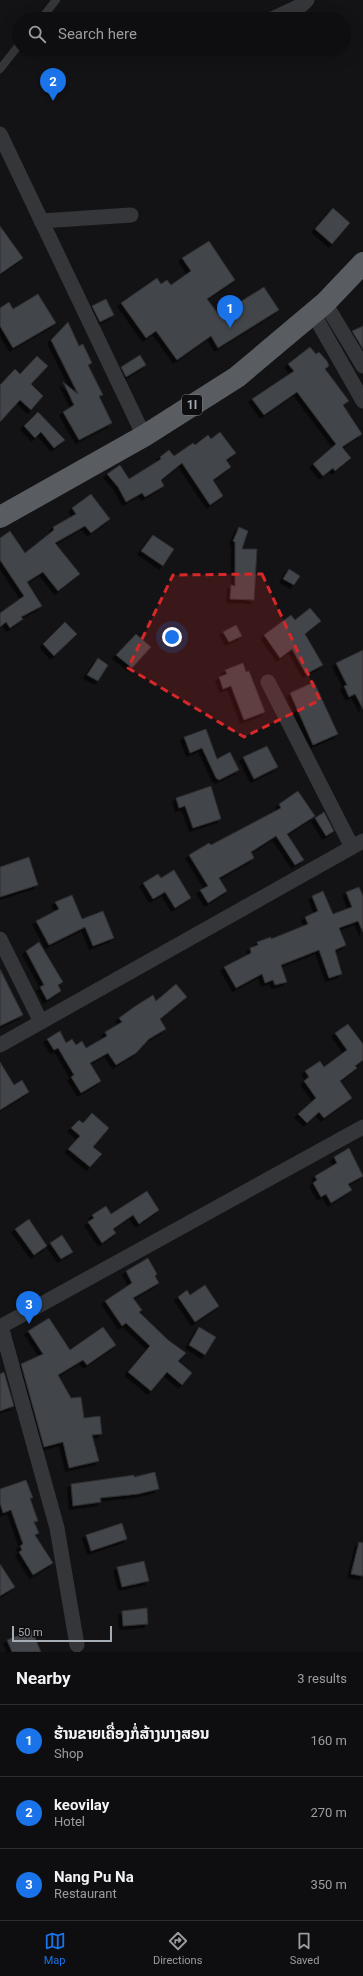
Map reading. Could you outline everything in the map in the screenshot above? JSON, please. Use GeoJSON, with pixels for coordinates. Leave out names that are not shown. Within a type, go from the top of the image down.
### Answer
{"type":"FeatureCollection","features":[{"type":"Feature","properties":{"kind":"highway","name":"1I"},"geometry":{"type":"LineString","coordinates":[[0,517],[144,436],[237,377],[319,308],[363,263]]}},
{"type":"Feature","properties":{"kind":"street"},"geometry":{"type":"LineString","coordinates":[[287,12],[302,5],[307,0]]}},
{"type":"Feature","properties":{"kind":"street"},"geometry":{"type":"LineString","coordinates":[[0,134],[144,436]]}},
{"type":"Feature","properties":{"kind":"street"},"geometry":{"type":"LineString","coordinates":[[41,220],[131,215]]}},
{"type":"Feature","properties":{"kind":"street"},"geometry":{"type":"LineString","coordinates":[[319,308],[363,366]]}},
{"type":"Feature","properties":{"kind":"street"},"geometry":{"type":"LineString","coordinates":[[319,308],[363,401]]}},
{"type":"Feature","properties":{"kind":"street"},"geometry":{"type":"LineString","coordinates":[[0,1045],[358,844],[268,682]]}},
{"type":"Feature","properties":{"kind":"street"},"geometry":{"type":"LineString","coordinates":[[0,939],[41,1022]]}},
{"type":"Feature","properties":{"kind":"street"},"geometry":{"type":"LineString","coordinates":[[77,1645],[57,1528],[1,1326],[361,1134]]}},
{"type":"Feature","properties":{"kind":"lane"},"geometry":{"type":"LineString","coordinates":[[46,12],[56,0]]}},
{"type":"Feature","properties":{"kind":"lane"},"geometry":{"type":"LineString","coordinates":[[0,69],[12,54]]}},
{"type":"Feature","properties":{"kind":"highlighted area"},"geometry":{"type":"Polygon","coordinates":[[[262,574],[320,700],[244,737],[128,668],[173,575],[262,574]]]}},
{"type":"Feature","properties":{"kind":"building"},"geometry":{"type":"Polygon","coordinates":[[[333,208],[350,223],[332,244],[315,229],[333,208]]]}},
{"type":"Feature","properties":{"kind":"building"},"geometry":{"type":"Polygon","coordinates":[[[0,226],[23,258],[0,274],[0,226]]]}},
{"type":"Feature","properties":{"kind":"building"},"geometry":{"type":"Polygon","coordinates":[[[209,241],[235,280],[207,299],[219,315],[264,287],[279,310],[218,348],[211,336],[177,360],[156,331],[146,338],[121,303],[157,278],[161,284],[167,280],[171,285],[191,271],[182,258],[209,241]]]}},
{"type":"Feature","properties":{"kind":"building"},"geometry":{"type":"Polygon","coordinates":[[[38,294],[56,323],[13,348],[0,326],[0,308],[9,302],[13,309],[38,294]]]}},
{"type":"Feature","properties":{"kind":"building"},"geometry":{"type":"Polygon","coordinates":[[[106,299],[114,315],[100,322],[92,306],[106,299]]]}},
{"type":"Feature","properties":{"kind":"building"},"geometry":{"type":"Polygon","coordinates":[[[68,322],[79,346],[83,344],[92,363],[88,365],[103,395],[99,396],[112,423],[79,440],[63,412],[74,405],[63,382],[78,394],[51,340],[68,322]]]}},
{"type":"Feature","properties":{"kind":"building"},"geometry":{"type":"Polygon","coordinates":[[[363,326],[363,349],[352,331],[363,326]]]}},
{"type":"Feature","properties":{"kind":"building"},"geometry":{"type":"Polygon","coordinates":[[[310,347],[316,354],[319,352],[327,361],[329,366],[325,369],[349,401],[343,405],[362,434],[342,447],[351,458],[335,471],[333,468],[323,476],[313,464],[336,444],[297,392],[264,415],[252,399],[294,371],[288,364],[310,347]]]}},
{"type":"Feature","properties":{"kind":"building"},"geometry":{"type":"Polygon","coordinates":[[[140,355],[146,365],[126,377],[121,367],[140,355]]]}},
{"type":"Feature","properties":{"kind":"building"},"geometry":{"type":"Polygon","coordinates":[[[37,356],[48,366],[31,384],[43,396],[31,410],[20,400],[0,422],[0,385],[15,369],[20,374],[37,356]]]}},
{"type":"Feature","properties":{"kind":"building"},"geometry":{"type":"Polygon","coordinates":[[[38,412],[65,440],[54,448],[41,432],[35,438],[24,426],[38,412]]]}},
{"type":"Feature","properties":{"kind":"building"},"geometry":{"type":"Polygon","coordinates":[[[220,432],[236,453],[226,460],[231,467],[213,480],[223,496],[210,505],[182,463],[161,480],[164,486],[145,497],[142,493],[126,502],[118,487],[107,474],[120,465],[129,479],[161,459],[160,457],[169,450],[174,456],[193,443],[195,445],[208,435],[211,439],[220,432]]]}},
{"type":"Feature","properties":{"kind":"building"},"geometry":{"type":"Polygon","coordinates":[[[91,494],[110,519],[91,533],[85,526],[55,543],[80,574],[58,591],[43,572],[27,582],[42,606],[21,617],[23,619],[10,628],[6,622],[0,627],[0,613],[24,596],[0,560],[0,538],[10,531],[25,553],[54,530],[53,527],[76,514],[72,508],[91,494]]]}},
{"type":"Feature","properties":{"kind":"building"},"geometry":{"type":"Polygon","coordinates":[[[239,527],[248,531],[242,549],[257,549],[254,600],[230,599],[231,585],[235,586],[235,542],[233,541],[239,527]]]}},
{"type":"Feature","properties":{"kind":"building"},"geometry":{"type":"Polygon","coordinates":[[[153,535],[174,549],[163,566],[141,551],[153,535]]]}},
{"type":"Feature","properties":{"kind":"building"},"geometry":{"type":"Polygon","coordinates":[[[289,569],[300,576],[294,585],[283,579],[289,569]]]}},
{"type":"Feature","properties":{"kind":"building"},"geometry":{"type":"Polygon","coordinates":[[[310,608],[321,621],[305,634],[323,665],[306,674],[292,649],[280,658],[264,635],[291,615],[295,620],[310,608]]]}},
{"type":"Feature","properties":{"kind":"building"},"geometry":{"type":"Polygon","coordinates":[[[65,622],[77,634],[54,656],[43,644],[65,622]]]}},
{"type":"Feature","properties":{"kind":"building"},"geometry":{"type":"Polygon","coordinates":[[[236,625],[242,636],[229,642],[223,632],[236,625]]]}},
{"type":"Feature","properties":{"kind":"building"},"geometry":{"type":"Polygon","coordinates":[[[136,634],[151,647],[132,668],[116,655],[136,634]]]}},
{"type":"Feature","properties":{"kind":"building"},"geometry":{"type":"Polygon","coordinates":[[[363,650],[363,709],[355,694],[349,697],[344,686],[347,685],[336,663],[363,650]]]}},
{"type":"Feature","properties":{"kind":"building"},"geometry":{"type":"Polygon","coordinates":[[[98,658],[108,665],[98,681],[87,675],[98,658]]]}},
{"type":"Feature","properties":{"kind":"building"},"geometry":{"type":"Polygon","coordinates":[[[243,663],[246,672],[249,671],[265,712],[244,720],[231,686],[223,689],[219,677],[227,674],[225,670],[243,663]]]}},
{"type":"Feature","properties":{"kind":"building"},"geometry":{"type":"Polygon","coordinates":[[[314,682],[338,734],[313,745],[290,693],[314,682]]]}},
{"type":"Feature","properties":{"kind":"building"},"geometry":{"type":"Polygon","coordinates":[[[206,729],[217,759],[230,752],[239,770],[219,780],[216,778],[202,748],[190,753],[184,737],[206,729]]]}},
{"type":"Feature","properties":{"kind":"building"},"geometry":{"type":"Polygon","coordinates":[[[267,746],[278,767],[254,779],[243,757],[267,746]]]}},
{"type":"Feature","properties":{"kind":"building"},"geometry":{"type":"Polygon","coordinates":[[[211,786],[221,819],[193,828],[185,806],[179,808],[176,798],[211,786]]]}},
{"type":"Feature","properties":{"kind":"building"},"geometry":{"type":"Polygon","coordinates":[[[298,791],[315,816],[287,834],[304,860],[295,865],[276,836],[251,852],[254,858],[219,878],[227,891],[208,903],[200,890],[208,886],[189,855],[209,843],[211,845],[281,808],[279,804],[298,791]]]}},
{"type":"Feature","properties":{"kind":"building"},"geometry":{"type":"Polygon","coordinates":[[[324,812],[334,831],[326,836],[315,818],[324,812]]]}},
{"type":"Feature","properties":{"kind":"building"},"geometry":{"type":"Polygon","coordinates":[[[29,857],[38,885],[0,897],[0,867],[29,857]]]}},
{"type":"Feature","properties":{"kind":"building"},"geometry":{"type":"Polygon","coordinates":[[[174,870],[191,898],[175,908],[165,892],[153,899],[143,883],[158,874],[161,878],[174,870]]]}},
{"type":"Feature","properties":{"kind":"building"},"geometry":{"type":"Polygon","coordinates":[[[359,887],[363,896],[363,932],[358,921],[339,928],[346,945],[335,950],[342,974],[329,978],[319,950],[281,965],[287,982],[275,985],[273,980],[265,983],[262,974],[236,988],[224,967],[251,953],[250,948],[258,945],[257,942],[271,937],[271,939],[308,924],[305,917],[318,911],[312,896],[323,891],[333,914],[352,907],[346,892],[359,887]]]}},
{"type":"Feature","properties":{"kind":"building"},"geometry":{"type":"Polygon","coordinates":[[[72,895],[82,919],[103,911],[114,938],[93,946],[85,927],[49,945],[36,921],[59,909],[55,902],[72,895]]]}},
{"type":"Feature","properties":{"kind":"building"},"geometry":{"type":"Polygon","coordinates":[[[39,942],[63,982],[58,985],[61,991],[47,1000],[40,987],[44,985],[26,951],[39,942]]]}},
{"type":"Feature","properties":{"kind":"building"},"geometry":{"type":"Polygon","coordinates":[[[0,969],[23,1015],[0,1026],[0,969]]]}},
{"type":"Feature","properties":{"kind":"building"},"geometry":{"type":"Polygon","coordinates":[[[176,984],[187,997],[160,1019],[166,1029],[149,1039],[136,1053],[116,1065],[108,1053],[90,1063],[101,1081],[81,1093],[71,1077],[74,1075],[58,1048],[54,1050],[47,1039],[60,1031],[66,1043],[72,1039],[76,1045],[82,1041],[86,1048],[107,1036],[105,1032],[122,1022],[119,1018],[134,1007],[153,995],[156,1001],[176,984]]]}},
{"type":"Feature","properties":{"kind":"building"},"geometry":{"type":"Polygon","coordinates":[[[348,1024],[363,1044],[363,1060],[355,1066],[357,1068],[340,1081],[352,1098],[324,1118],[319,1112],[307,1123],[298,1114],[316,1098],[304,1081],[309,1077],[305,1071],[320,1061],[324,1067],[347,1050],[335,1033],[348,1024]]]}},
{"type":"Feature","properties":{"kind":"building"},"geometry":{"type":"Polygon","coordinates":[[[0,1062],[14,1085],[22,1080],[29,1092],[0,1110],[0,1062]]]}},
{"type":"Feature","properties":{"kind":"building"},"geometry":{"type":"Polygon","coordinates":[[[92,1113],[109,1128],[93,1147],[102,1154],[90,1167],[68,1149],[80,1136],[71,1128],[79,1120],[83,1123],[92,1113]]]}},
{"type":"Feature","properties":{"kind":"building"},"geometry":{"type":"Polygon","coordinates":[[[349,1148],[363,1176],[348,1184],[352,1190],[331,1203],[326,1194],[321,1197],[313,1183],[317,1180],[315,1176],[337,1163],[334,1157],[349,1148]]]}},
{"type":"Feature","properties":{"kind":"building"},"geometry":{"type":"Polygon","coordinates":[[[147,1191],[159,1210],[139,1224],[133,1215],[113,1229],[116,1233],[102,1243],[88,1222],[94,1218],[92,1215],[106,1206],[111,1214],[147,1191]]]}},
{"type":"Feature","properties":{"kind":"building"},"geometry":{"type":"Polygon","coordinates":[[[29,1219],[47,1246],[34,1255],[15,1229],[29,1219]]]}},
{"type":"Feature","properties":{"kind":"building"},"geometry":{"type":"Polygon","coordinates":[[[62,1235],[73,1252],[61,1259],[50,1243],[62,1235]]]}},
{"type":"Feature","properties":{"kind":"building"},"geometry":{"type":"Polygon","coordinates":[[[148,1258],[157,1274],[155,1276],[159,1283],[133,1298],[142,1310],[139,1312],[168,1340],[186,1353],[178,1361],[192,1373],[182,1385],[167,1372],[151,1391],[128,1372],[150,1346],[126,1323],[122,1326],[105,1301],[132,1283],[126,1271],[148,1258]]]}},
{"type":"Feature","properties":{"kind":"building"},"geometry":{"type":"Polygon","coordinates":[[[205,1285],[219,1306],[195,1322],[178,1297],[187,1290],[190,1295],[205,1285]]]}},
{"type":"Feature","properties":{"kind":"building"},"geometry":{"type":"Polygon","coordinates":[[[49,1318],[70,1350],[103,1327],[116,1345],[87,1365],[83,1360],[58,1375],[71,1398],[81,1397],[84,1418],[100,1416],[102,1434],[92,1435],[99,1461],[69,1468],[63,1442],[44,1447],[21,1364],[43,1354],[28,1331],[49,1318]]]}},
{"type":"Feature","properties":{"kind":"building"},"geometry":{"type":"Polygon","coordinates":[[[199,1327],[216,1337],[205,1355],[189,1345],[199,1327]]]}},
{"type":"Feature","properties":{"kind":"building"},"geometry":{"type":"Polygon","coordinates":[[[4,1372],[14,1406],[0,1411],[0,1374],[4,1372]]]}},
{"type":"Feature","properties":{"kind":"building"},"geometry":{"type":"Polygon","coordinates":[[[155,1472],[159,1489],[138,1494],[100,1498],[101,1502],[73,1506],[71,1484],[134,1475],[134,1477],[155,1472]]]}},
{"type":"Feature","properties":{"kind":"building"},"geometry":{"type":"Polygon","coordinates":[[[26,1480],[33,1498],[30,1498],[38,1521],[34,1522],[39,1533],[35,1535],[53,1563],[33,1575],[19,1552],[22,1550],[20,1546],[23,1544],[11,1510],[3,1513],[0,1503],[0,1489],[26,1480]]]}},
{"type":"Feature","properties":{"kind":"building"},"geometry":{"type":"Polygon","coordinates":[[[122,1523],[127,1539],[91,1551],[86,1535],[122,1523]]]}},
{"type":"Feature","properties":{"kind":"building"},"geometry":{"type":"Polygon","coordinates":[[[359,1542],[363,1543],[363,1576],[351,1574],[359,1542]]]}},
{"type":"Feature","properties":{"kind":"building"},"geometry":{"type":"Polygon","coordinates":[[[144,1561],[149,1581],[122,1587],[117,1567],[144,1561]]]}},
{"type":"Feature","properties":{"kind":"building"},"geometry":{"type":"Polygon","coordinates":[[[0,1564],[15,1587],[0,1596],[0,1564]]]}},
{"type":"Feature","properties":{"kind":"building"},"geometry":{"type":"Polygon","coordinates":[[[147,1608],[148,1624],[123,1626],[122,1611],[147,1608]]]}},
{"type":"Feature","properties":{"kind":"building"},"geometry":{"type":"Polygon","coordinates":[[[32,1630],[41,1652],[12,1652],[7,1640],[32,1630]]]}},
{"type":"Feature","properties":{"kind":"place","name":"keovilay"},"geometry":{"type":"Point","coordinates":[53,101]}},
{"type":"Feature","properties":{"kind":"place","name":"ຮ້ານຂາຍເຄື່ອງກໍ່ສ້າງນາງສອນ"},"geometry":{"type":"Point","coordinates":[230,328]}},
{"type":"Feature","properties":{"kind":"place","name":"Nang Pu Na"},"geometry":{"type":"Point","coordinates":[29,1324]}}]}
